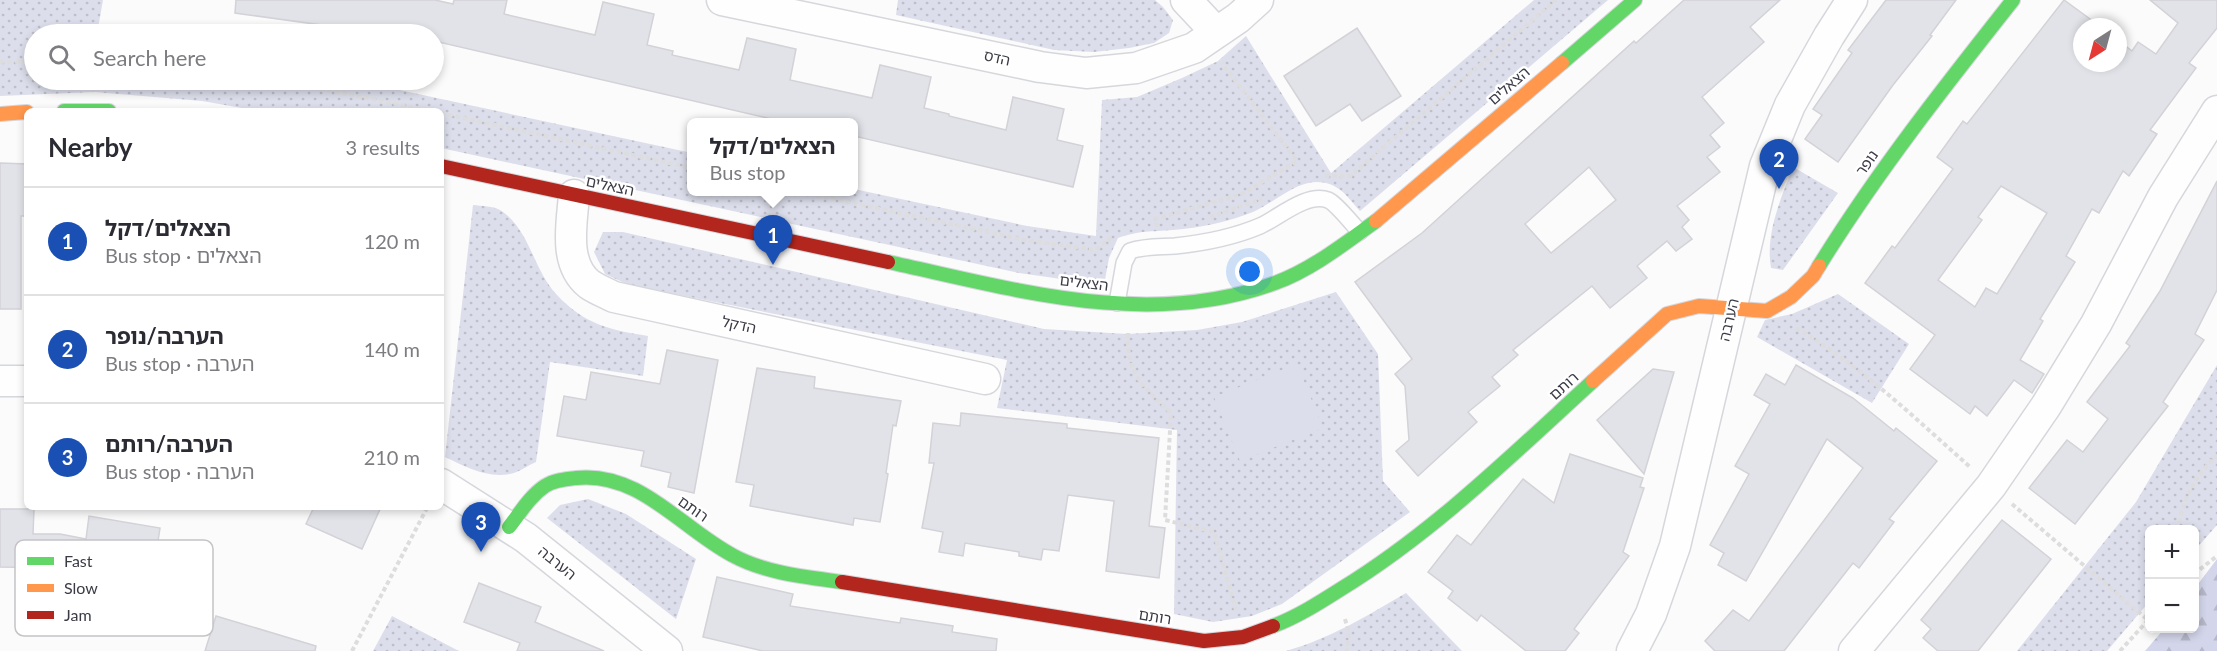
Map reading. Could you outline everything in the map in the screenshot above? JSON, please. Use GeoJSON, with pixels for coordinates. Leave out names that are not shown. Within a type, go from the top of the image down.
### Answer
{"type":"FeatureCollection","features":[{"type":"Feature","properties":{"kind":"street","name":"הדס"},"geometry":{"type":"LineString","coordinates":[[722,0],[1040,67],[1086,73],[1136,68],[1194,48],[1249,3]]}},
{"type":"Feature","properties":{"kind":"street"},"geometry":{"type":"LineString","coordinates":[[1186,0],[1210,36]]}},
{"type":"Feature","properties":{"kind":"street","name":"הצאלים"},"geometry":{"type":"LineString","coordinates":[[444,167],[1016,290],[1155,306],[1225,298],[1276,283],[1329,255],[1383,216],[1635,0]]}},
{"type":"Feature","properties":{"kind":"street","name":"הערבה"},"geometry":{"type":"LineString","coordinates":[[1632,651],[1651,614],[1675,546],[1765,166],[1790,105],[1828,36],[1851,0]]}},
{"type":"Feature","properties":{"kind":"street","name":"נופר"},"geometry":{"type":"LineString","coordinates":[[1767,311],[1791,297],[1813,276],[1854,210],[1920,118],[2013,0]]}},
{"type":"Feature","properties":{"kind":"street"},"geometry":{"type":"LineString","coordinates":[[1854,651],[1991,486],[2046,406],[2096,324],[2163,197],[2217,111]]}},
{"type":"Feature","properties":{"kind":"street"},"geometry":{"type":"LineString","coordinates":[[0,114],[24,112]]}},
{"type":"Feature","properties":{"kind":"street","name":"הדקל"},"geometry":{"type":"LineString","coordinates":[[574,195],[571,235],[574,266],[589,284],[614,297],[985,379]]}},
{"type":"Feature","properties":{"kind":"street","name":"רותם"},"geometry":{"type":"LineString","coordinates":[[509,527],[526,503],[546,484],[580,476],[614,479],[643,494],[689,528],[733,556],[797,575],[1204,641],[1243,637],[1294,618],[1381,566],[1466,497],[1667,314],[1699,306],[1731,309]]}},
{"type":"Feature","properties":{"kind":"street"},"geometry":{"type":"LineString","coordinates":[[1731,309],[1767,311]]}},
{"type":"Feature","properties":{"kind":"street"},"geometry":{"type":"LineString","coordinates":[[0,381],[24,381]]}},
{"type":"Feature","properties":{"kind":"street","name":"הערבה"},"geometry":{"type":"LineString","coordinates":[[444,486],[526,538],[667,651]]}},
{"type":"Feature","properties":{"kind":"lane"},"geometry":{"type":"LineString","coordinates":[[1123,304],[1124,263],[1130,251],[1144,247],[1174,246],[1218,240],[1260,226],[1316,198],[1329,200],[1360,232]]}},
{"type":"Feature","properties":{"kind":"path"},"geometry":{"type":"LineString","coordinates":[[1320,177],[1350,176],[1556,0]]}},
{"type":"Feature","properties":{"kind":"path"},"geometry":{"type":"LineString","coordinates":[[1157,227],[1155,219],[1242,194],[1297,161],[1210,36]]}},
{"type":"Feature","properties":{"kind":"path"},"geometry":{"type":"LineString","coordinates":[[0,62],[24,61]]}},
{"type":"Feature","properties":{"kind":"path"},"geometry":{"type":"LineString","coordinates":[[326,90],[417,108]]}},
{"type":"Feature","properties":{"kind":"path"},"geometry":{"type":"LineString","coordinates":[[444,114],[687,167]]}},
{"type":"Feature","properties":{"kind":"path"},"geometry":{"type":"LineString","coordinates":[[820,196],[1024,240],[1095,250],[1121,233]]}},
{"type":"Feature","properties":{"kind":"path"},"geometry":{"type":"LineString","coordinates":[[1200,219],[1271,196]]}},
{"type":"Feature","properties":{"kind":"path"},"geometry":{"type":"LineString","coordinates":[[1148,229],[1166,226]]}},
{"type":"Feature","properties":{"kind":"path"},"geometry":{"type":"LineString","coordinates":[[1123,304],[1127,352],[1140,383],[1171,413],[1165,520],[1214,532],[1243,637]]}},
{"type":"Feature","properties":{"kind":"path"},"geometry":{"type":"LineString","coordinates":[[1767,311],[1817,340],[1886,393],[1991,486],[2145,616]]}},
{"type":"Feature","properties":{"kind":"path"},"geometry":{"type":"LineString","coordinates":[[2179,525],[2191,489],[2208,463],[2217,456]]}},
{"type":"Feature","properties":{"kind":"path"},"geometry":{"type":"LineString","coordinates":[[352,651],[425,510]]}},
{"type":"Feature","properties":{"kind":"path"},"geometry":{"type":"LineString","coordinates":[[2199,570],[2217,556]]}},
{"type":"Feature","properties":{"kind":"path"},"geometry":{"type":"LineString","coordinates":[[2120,651],[2145,623]]}},
{"type":"Feature","properties":{"kind":"green space"},"geometry":{"type":"Polygon","coordinates":[[[2217,559],[2217,651],[2145,651],[2161,633],[2199,633],[2199,583],[2217,559]]]}},
{"type":"Feature","properties":{"kind":"shaded area"},"geometry":{"type":"Polygon","coordinates":[[[0,0],[103,0],[99,24],[24,24],[24,90],[399,90],[687,152],[687,196],[858,196],[858,190],[1027,226],[1096,236],[1102,100],[1137,97],[1182,78],[1218,61],[1246,36],[1331,173],[1534,0],[1608,0],[1360,211],[1336,187],[1316,182],[1292,189],[1253,212],[1224,222],[1193,228],[1126,235],[1118,238],[1109,258],[1104,285],[1019,273],[444,149],[444,108],[242,108],[202,101],[95,92],[0,96],[0,0]]]}},
{"type":"Feature","properties":{"kind":"shaded area"},"geometry":{"type":"Polygon","coordinates":[[[898,0],[1155,0],[1173,20],[1169,33],[1154,43],[1094,52],[1054,50],[896,15],[898,0]]]}},
{"type":"Feature","properties":{"kind":"shaded area"},"geometry":{"type":"Polygon","coordinates":[[[1793,167],[1838,193],[1783,270],[1771,268],[1770,242],[1775,216],[1793,167]]]}},
{"type":"Feature","properties":{"kind":"shaded area"},"geometry":{"type":"Polygon","coordinates":[[[473,205],[500,210],[510,218],[525,239],[549,285],[577,313],[610,328],[648,336],[643,376],[550,362],[536,462],[517,472],[505,475],[487,474],[445,457],[473,205]]]}},
{"type":"Feature","properties":{"kind":"shaded area"},"geometry":{"type":"Polygon","coordinates":[[[603,232],[623,232],[1044,329],[1127,334],[1197,330],[1242,322],[1336,292],[1378,354],[1383,481],[1410,512],[1282,604],[1252,616],[1213,622],[1174,614],[1177,430],[997,408],[1007,360],[629,285],[605,274],[594,252],[603,232]]]}},
{"type":"Feature","properties":{"kind":"shaded area"},"geometry":{"type":"Polygon","coordinates":[[[1838,294],[1909,344],[1872,403],[1757,337],[1765,320],[1792,314],[1838,294]]]}},
{"type":"Feature","properties":{"kind":"shaded area"},"geometry":{"type":"Polygon","coordinates":[[[1297,364],[1323,428],[1240,461],[1214,397],[1297,364]]]}},
{"type":"Feature","properties":{"kind":"shaded area"},"geometry":{"type":"Polygon","coordinates":[[[2217,365],[2217,525],[2199,545],[2199,525],[2145,525],[2145,607],[2107,651],[2017,651],[2136,502],[2217,365]]]}},
{"type":"Feature","properties":{"kind":"shaded area"},"geometry":{"type":"Polygon","coordinates":[[[588,499],[626,514],[696,559],[676,619],[547,518],[560,505],[588,499]]]}},
{"type":"Feature","properties":{"kind":"shaded area"},"geometry":{"type":"Polygon","coordinates":[[[1406,593],[1462,651],[1286,651],[1333,633],[1406,593]]]}},
{"type":"Feature","properties":{"kind":"shaded area"},"geometry":{"type":"Polygon","coordinates":[[[392,616],[455,649],[459,651],[373,651],[392,616]]]}},
{"type":"Feature","properties":{"kind":"building"},"geometry":{"type":"Polygon","coordinates":[[[236,0],[435,0],[453,4],[454,0],[507,0],[504,14],[595,35],[603,2],[654,14],[647,45],[673,51],[672,55],[739,70],[747,38],[796,49],[790,80],[872,98],[880,65],[931,77],[924,108],[1006,130],[1013,97],[1064,109],[1057,140],[1083,146],[1073,187],[858,137],[858,118],[767,118],[444,43],[444,24],[315,24],[235,13],[236,0]]]}},
{"type":"Feature","properties":{"kind":"building"},"geometry":{"type":"Polygon","coordinates":[[[1684,0],[1780,0],[1750,27],[1764,42],[1702,97],[1724,123],[1710,135],[1720,147],[1707,157],[1720,172],[1677,206],[1689,220],[1682,227],[1692,239],[1676,251],[1667,241],[1637,266],[1647,278],[1610,308],[1592,286],[1513,350],[1518,355],[1492,377],[1500,386],[1468,412],[1477,422],[1418,476],[1396,451],[1409,440],[1405,386],[1395,374],[1412,359],[1355,282],[1422,233],[1634,41],[1636,43],[1684,0]],[[1589,167],[1525,224],[1551,253],[1616,200],[1589,167]]]}},
{"type":"Feature","properties":{"kind":"building"},"geometry":{"type":"Polygon","coordinates":[[[1886,0],[1956,0],[1838,162],[1805,139],[1822,115],[1813,109],[1852,53],[1848,50],[1886,0]]]}},
{"type":"Feature","properties":{"kind":"building"},"geometry":{"type":"Polygon","coordinates":[[[2064,0],[2089,18],[2073,18],[2073,72],[2127,72],[2127,47],[2132,51],[2138,42],[2156,54],[2178,23],[2150,0],[2217,0],[2217,28],[2189,63],[2196,68],[2150,130],[2157,134],[2129,176],[2123,171],[2099,213],[2092,209],[2066,256],[2075,262],[2040,319],[2043,321],[2020,360],[2044,374],[2032,393],[2014,380],[1987,416],[1975,406],[1970,414],[1910,369],[1935,335],[1865,283],[1892,246],[1895,248],[1953,169],[1937,157],[1963,121],[1967,124],[2064,0]],[[2001,186],[1978,217],[1982,220],[1938,280],[1975,307],[1986,288],[1997,294],[2047,213],[2001,186]]]}},
{"type":"Feature","properties":{"kind":"building"},"geometry":{"type":"Polygon","coordinates":[[[1357,28],[1401,96],[1362,121],[1350,104],[1316,126],[1284,76],[1357,28]]]}},
{"type":"Feature","properties":{"kind":"building"},"geometry":{"type":"Polygon","coordinates":[[[0,163],[24,164],[24,216],[21,216],[21,309],[0,309],[0,163]]]}},
{"type":"Feature","properties":{"kind":"building"},"geometry":{"type":"Polygon","coordinates":[[[2217,181],[2217,290],[2195,334],[2204,340],[2163,402],[2168,406],[2075,524],[2029,488],[2067,440],[2083,452],[2108,419],[2087,402],[2130,346],[2126,343],[2160,291],[2217,181]]]}},
{"type":"Feature","properties":{"kind":"building"},"geometry":{"type":"Polygon","coordinates":[[[667,350],[718,360],[694,493],[668,487],[671,473],[641,466],[644,451],[557,436],[564,396],[586,400],[591,372],[660,384],[667,350]]]}},
{"type":"Feature","properties":{"kind":"building"},"geometry":{"type":"Polygon","coordinates":[[[1796,365],[1853,398],[1894,431],[1896,428],[1937,461],[1889,519],[1894,522],[1859,568],[1853,563],[1784,651],[1715,651],[1705,641],[1733,610],[1749,621],[1863,468],[1827,439],[1746,581],[1718,565],[1724,553],[1710,545],[1749,474],[1735,466],[1770,404],[1754,395],[1766,374],[1785,385],[1796,365]]]}},
{"type":"Feature","properties":{"kind":"building"},"geometry":{"type":"Polygon","coordinates":[[[757,368],[815,377],[814,388],[901,401],[896,426],[893,425],[880,522],[854,518],[853,525],[750,506],[754,485],[736,482],[757,368]]]}},
{"type":"Feature","properties":{"kind":"building"},"geometry":{"type":"Polygon","coordinates":[[[1653,369],[1674,372],[1644,474],[1597,420],[1653,369]]]}},
{"type":"Feature","properties":{"kind":"building"},"geometry":{"type":"Polygon","coordinates":[[[961,413],[1067,424],[1067,428],[1159,438],[1149,526],[1165,528],[1159,578],[1106,571],[1114,501],[1068,495],[1059,551],[1043,549],[1041,560],[1019,556],[1019,552],[965,543],[963,556],[939,552],[943,532],[922,528],[934,463],[929,463],[933,423],[960,426],[961,413]]]}},
{"type":"Feature","properties":{"kind":"building"},"geometry":{"type":"Polygon","coordinates":[[[1570,454],[1643,478],[1640,487],[1644,488],[1623,552],[1629,556],[1574,629],[1579,633],[1565,651],[1526,651],[1481,615],[1477,621],[1448,598],[1453,591],[1428,572],[1457,535],[1471,545],[1523,479],[1554,503],[1570,454]]]}},
{"type":"Feature","properties":{"kind":"building"},"geometry":{"type":"Polygon","coordinates":[[[0,509],[34,510],[33,534],[60,534],[86,539],[89,516],[160,528],[158,540],[15,540],[15,567],[0,567],[0,509]]]}},
{"type":"Feature","properties":{"kind":"building"},"geometry":{"type":"Polygon","coordinates":[[[313,510],[380,510],[362,549],[306,524],[313,510]]]}},
{"type":"Feature","properties":{"kind":"building"},"geometry":{"type":"Polygon","coordinates":[[[2002,520],[2051,559],[1978,651],[1938,651],[1923,638],[1931,629],[1921,620],[2002,520]]]}},
{"type":"Feature","properties":{"kind":"building"},"geometry":{"type":"Polygon","coordinates":[[[717,577],[793,594],[790,606],[900,623],[901,618],[953,626],[952,632],[997,639],[996,651],[763,651],[703,637],[717,577]]]}},
{"type":"Feature","properties":{"kind":"building"},"geometry":{"type":"Polygon","coordinates":[[[479,583],[541,607],[535,622],[604,651],[517,651],[520,643],[464,622],[479,583]]]}},
{"type":"Feature","properties":{"kind":"building"},"geometry":{"type":"Polygon","coordinates":[[[216,616],[316,646],[315,651],[205,651],[210,636],[213,636],[216,616]]]}},
{"type":"Feature","properties":{"kind":"traffic: fast"},"geometry":{"type":"LineString","coordinates":[[1562,63],[1635,0]]}},
{"type":"Feature","properties":{"kind":"traffic: fast"},"geometry":{"type":"LineString","coordinates":[[1819,266],[1888,163],[2013,0]]}},
{"type":"Feature","properties":{"kind":"traffic: fast"},"geometry":{"type":"LineString","coordinates":[[888,262],[1032,293],[1081,300],[1130,304],[1179,303],[1227,297],[1288,278],[1327,256],[1376,221]]}},
{"type":"Feature","properties":{"kind":"traffic: fast"},"geometry":{"type":"LineString","coordinates":[[1273,626],[1324,599],[1408,543],[1503,464],[1593,381]]}},
{"type":"Feature","properties":{"kind":"traffic: fast"},"geometry":{"type":"LineString","coordinates":[[509,527],[530,500],[549,484],[576,478],[599,478],[620,483],[640,492],[713,544],[744,561],[786,573],[842,582]]}},
{"type":"Feature","properties":{"kind":"traffic: slow"},"geometry":{"type":"LineString","coordinates":[[1376,221],[1562,63]]}},
{"type":"Feature","properties":{"kind":"traffic: slow"},"geometry":{"type":"LineString","coordinates":[[0,114],[24,112]]}},
{"type":"Feature","properties":{"kind":"traffic: slow"},"geometry":{"type":"LineString","coordinates":[[1593,381],[1667,314],[1699,306],[1767,311],[1791,297],[1813,276],[1819,266]]}},
{"type":"Feature","properties":{"kind":"traffic: jam"},"geometry":{"type":"LineString","coordinates":[[444,167],[888,262]]}},
{"type":"Feature","properties":{"kind":"traffic: jam"},"geometry":{"type":"LineString","coordinates":[[842,582],[1204,641],[1243,637],[1273,626]]}},
{"type":"Feature","properties":{"kind":"place","name":"הערבה/נופר"},"geometry":{"type":"Point","coordinates":[1779,189]}},
{"type":"Feature","properties":{"kind":"place","name":"הצאלים/דקל"},"geometry":{"type":"Point","coordinates":[773,265]}},
{"type":"Feature","properties":{"kind":"place","name":"הערבה/רותם"},"geometry":{"type":"Point","coordinates":[481,552]}}]}
